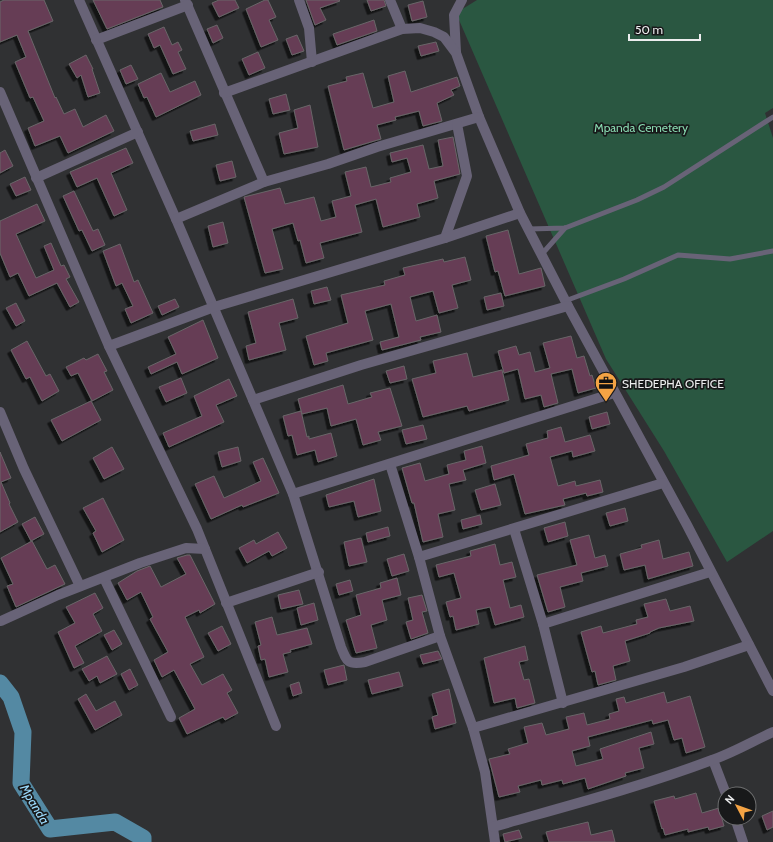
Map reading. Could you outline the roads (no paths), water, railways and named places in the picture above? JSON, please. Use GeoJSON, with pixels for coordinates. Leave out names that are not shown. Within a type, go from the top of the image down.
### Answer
{"type":"FeatureCollection","features":[{"type":"Feature","properties":{"kind":"street"},"geometry":{"type":"LineString","coordinates":[[79,0],[176,219],[293,494],[346,659],[350,663],[365,662],[440,636]]}},
{"type":"Feature","properties":{"kind":"street"},"geometry":{"type":"LineString","coordinates":[[298,0],[310,28],[312,62]]}},
{"type":"Feature","properties":{"kind":"street"},"geometry":{"type":"LineString","coordinates":[[390,0],[402,29]]}},
{"type":"Feature","properties":{"kind":"street"},"geometry":{"type":"LineString","coordinates":[[462,0],[454,16],[456,53],[479,117],[520,213],[566,304],[687,525],[773,691]]}},
{"type":"Feature","properties":{"kind":"street"},"geometry":{"type":"LineString","coordinates":[[96,40],[186,2],[224,93],[264,182]]}},
{"type":"Feature","properties":{"kind":"street"},"geometry":{"type":"LineString","coordinates":[[224,93],[402,29],[420,28],[434,32],[444,37],[456,53]]}},
{"type":"Feature","properties":{"kind":"street"},"geometry":{"type":"LineString","coordinates":[[0,92],[109,346],[197,529],[276,726]]}},
{"type":"Feature","properties":{"kind":"street"},"geometry":{"type":"LineString","coordinates":[[176,219],[264,182],[328,164],[377,147],[479,117]]}},
{"type":"Feature","properties":{"kind":"street"},"geometry":{"type":"LineString","coordinates":[[445,238],[467,176],[457,124]]}},
{"type":"Feature","properties":{"kind":"street"},"geometry":{"type":"LineString","coordinates":[[36,178],[138,132]]}},
{"type":"Feature","properties":{"kind":"street"},"geometry":{"type":"LineString","coordinates":[[109,346],[214,307],[445,238],[520,213]]}},
{"type":"Feature","properties":{"kind":"street"},"geometry":{"type":"LineString","coordinates":[[253,400],[361,365],[566,304]]}},
{"type":"Feature","properties":{"kind":"street"},"geometry":{"type":"LineString","coordinates":[[293,494],[614,393]]}},
{"type":"Feature","properties":{"kind":"street"},"geometry":{"type":"LineString","coordinates":[[0,412],[24,469],[80,586]]}},
{"type":"Feature","properties":{"kind":"street"},"geometry":{"type":"LineString","coordinates":[[390,464],[419,557],[440,636],[473,728],[485,772],[495,842]]}},
{"type":"Feature","properties":{"kind":"street"},"geometry":{"type":"LineString","coordinates":[[419,557],[663,483]]}},
{"type":"Feature","properties":{"kind":"street"},"geometry":{"type":"LineString","coordinates":[[186,548],[197,529]]}},
{"type":"Feature","properties":{"kind":"street"},"geometry":{"type":"LineString","coordinates":[[514,529],[543,624],[563,703]]}},
{"type":"Feature","properties":{"kind":"street"},"geometry":{"type":"LineString","coordinates":[[1,621],[80,586],[140,563],[186,548],[205,549]]}},
{"type":"Feature","properties":{"kind":"street"},"geometry":{"type":"LineString","coordinates":[[226,603],[319,572]]}},
{"type":"Feature","properties":{"kind":"street"},"geometry":{"type":"LineString","coordinates":[[543,624],[710,572]]}},
{"type":"Feature","properties":{"kind":"street"},"geometry":{"type":"LineString","coordinates":[[104,578],[171,717]]}},
{"type":"Feature","properties":{"kind":"street"},"geometry":{"type":"LineString","coordinates":[[473,728],[684,667],[749,645]]}},
{"type":"Feature","properties":{"kind":"street"},"geometry":{"type":"LineString","coordinates":[[493,827],[601,797],[713,760],[773,732]]}},
{"type":"Feature","properties":{"kind":"street"},"geometry":{"type":"LineString","coordinates":[[713,760],[723,786]]}},
{"type":"Feature","properties":{"kind":"street"},"geometry":{"type":"LineString","coordinates":[[738,826],[743,842]]}},
{"type":"Feature","properties":{"kind":"lane"},"geometry":{"type":"LineString","coordinates":[[529,229],[565,228],[637,200],[664,187],[773,118]]}},
{"type":"Feature","properties":{"kind":"lane"},"geometry":{"type":"LineString","coordinates":[[542,254],[565,228]]}},
{"type":"Feature","properties":{"kind":"lane"},"geometry":{"type":"LineString","coordinates":[[566,304],[678,256],[730,259],[773,250]]}},
{"type":"Feature","properties":{"kind":"waterway","name":"Mpanda"},"geometry":{"type":"LineString","coordinates":[[0,683],[11,697],[23,732],[21,783],[50,829],[115,822],[143,838],[143,842]]}},
{"type":"Feature","properties":{"kind":"place","name":"SHEDEPHA OFFICE"},"geometry":{"type":"Point","coordinates":[606,402]}},
{"type":"Feature","properties":{"kind":"park label","name":"Mpanda Cemetery"},"geometry":{"type":"Point","coordinates":[641,127]}}]}
